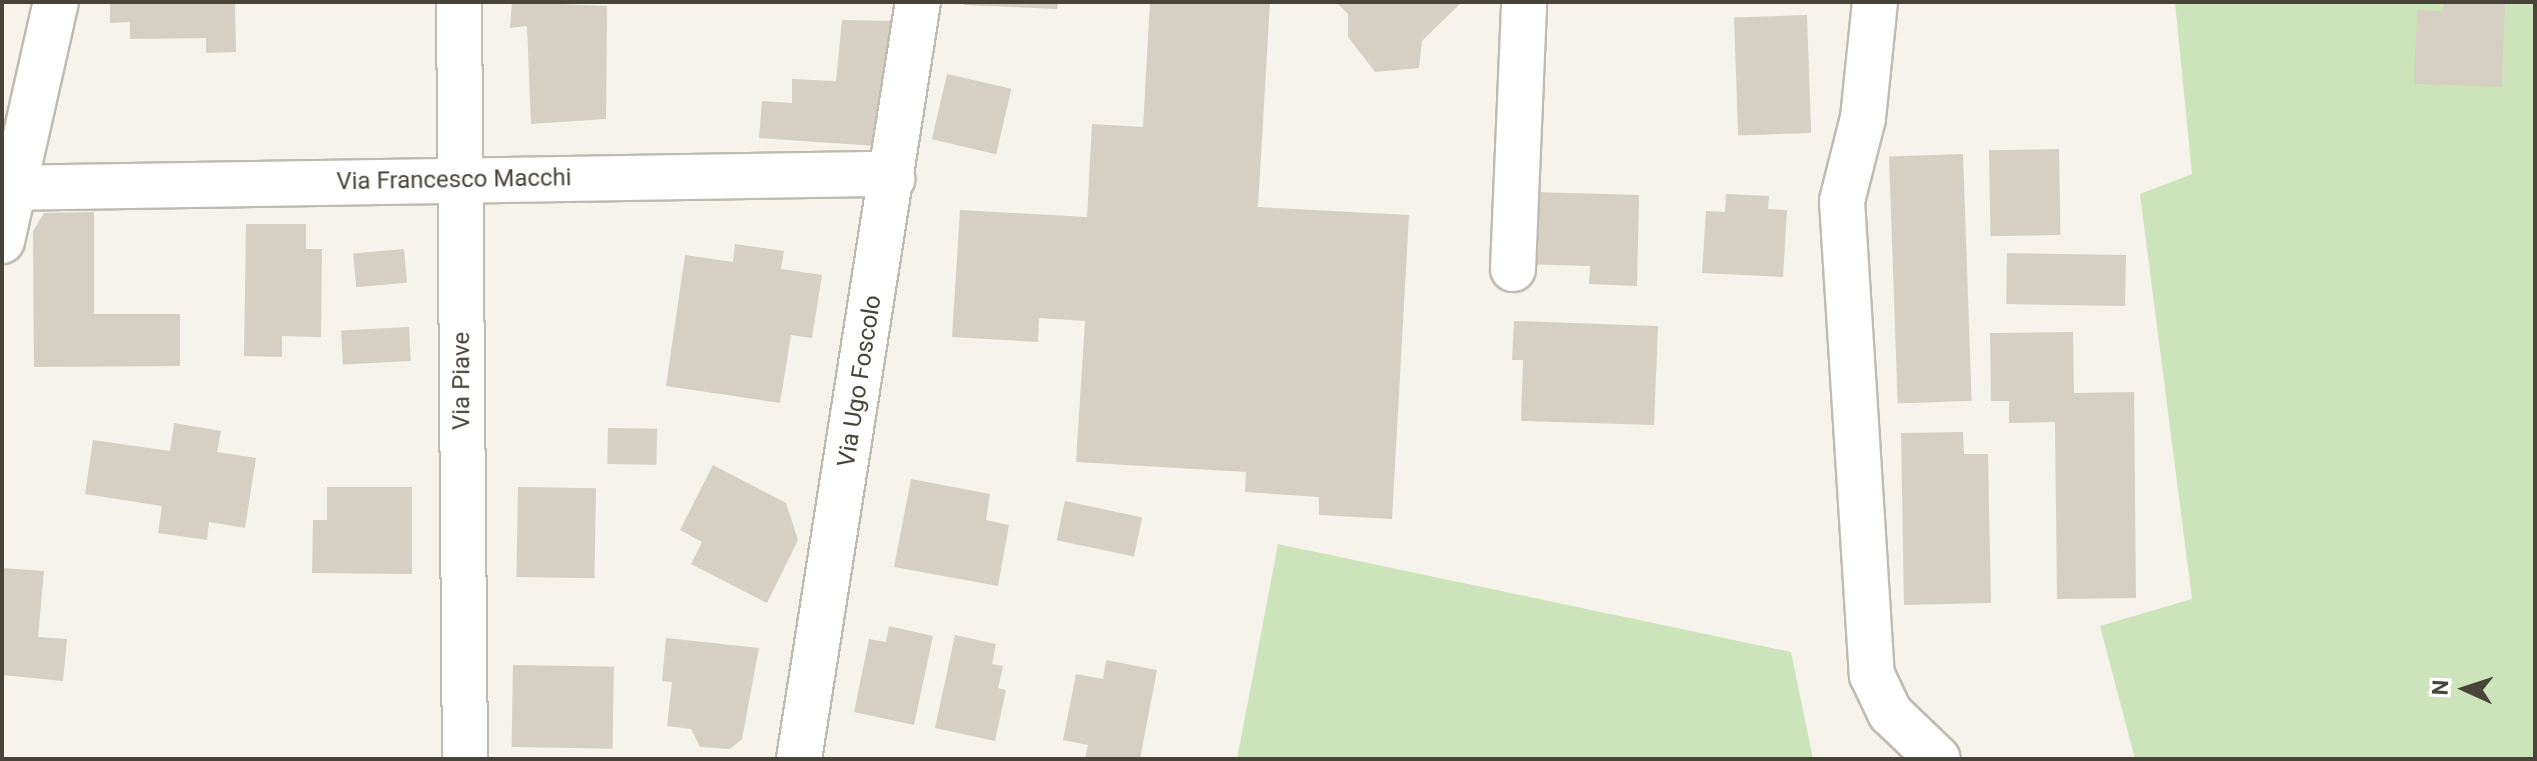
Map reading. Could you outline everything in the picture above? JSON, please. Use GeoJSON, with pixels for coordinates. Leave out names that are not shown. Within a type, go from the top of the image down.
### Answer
{"type":"FeatureCollection","features":[{"type":"Feature","properties":{"kind":"street"},"geometry":{"type":"LineString","coordinates":[[2,241],[9,188],[56,2]]}},
{"type":"Feature","properties":{"kind":"street","name":"Via Piave"},"geometry":{"type":"LineString","coordinates":[[459,2],[465,759]]}},
{"type":"Feature","properties":{"kind":"street","name":"Via Ugo Foscolo"},"geometry":{"type":"LineString","coordinates":[[799,759],[918,2]]}},
{"type":"Feature","properties":{"kind":"street"},"geometry":{"type":"LineString","coordinates":[[1513,269],[1524,2]]}},
{"type":"Feature","properties":{"kind":"street"},"geometry":{"type":"LineString","coordinates":[[1875,2],[1863,118],[1842,201],[1872,675],[1890,713],[1938,759]]}},
{"type":"Feature","properties":{"kind":"street","name":"Via Francesco Macchi"},"geometry":{"type":"LineString","coordinates":[[9,188],[871,174],[892,179]]}},
{"type":"Feature","properties":{"kind":"green space"},"geometry":{"type":"Polygon","coordinates":[[[2175,2],[2535,2],[2535,759],[2135,759],[2100,626],[2192,599],[2140,194],[2192,174],[2175,2]]]}},
{"type":"Feature","properties":{"kind":"green space"},"geometry":{"type":"Polygon","coordinates":[[[1278,544],[1791,652],[1813,759],[1237,759],[1278,544]]]}},
{"type":"Feature","properties":{"kind":"building"},"geometry":{"type":"Polygon","coordinates":[[[110,2],[235,2],[236,52],[206,53],[206,38],[130,39],[130,22],[110,23],[110,2]]]}},
{"type":"Feature","properties":{"kind":"building"},"geometry":{"type":"Polygon","coordinates":[[[512,2],[607,6],[606,119],[531,124],[527,26],[510,28],[512,2]]]}},
{"type":"Feature","properties":{"kind":"building"},"geometry":{"type":"Polygon","coordinates":[[[964,2],[1058,2],[1057,9],[964,5],[964,2]]]}},
{"type":"Feature","properties":{"kind":"building"},"geometry":{"type":"Polygon","coordinates":[[[1150,2],[1270,2],[1258,207],[1409,215],[1392,519],[1319,515],[1319,497],[1245,492],[1246,472],[1076,462],[1085,321],[1039,318],[1038,342],[952,337],[960,210],[1087,217],[1092,124],[1143,127],[1150,2]]]}},
{"type":"Feature","properties":{"kind":"building"},"geometry":{"type":"Polygon","coordinates":[[[1336,2],[1462,2],[1422,41],[1419,68],[1375,72],[1348,37],[1348,14],[1336,2]]]}},
{"type":"Feature","properties":{"kind":"building"},"geometry":{"type":"Polygon","coordinates":[[[2444,2],[2505,2],[2502,87],[2414,84],[2417,10],[2443,11],[2444,2]]]}},
{"type":"Feature","properties":{"kind":"building"},"geometry":{"type":"Polygon","coordinates":[[[1807,15],[1811,133],[1738,135],[1734,18],[1807,15]]]}},
{"type":"Feature","properties":{"kind":"building"},"geometry":{"type":"Polygon","coordinates":[[[842,20],[896,21],[875,146],[759,138],[762,101],[792,103],[792,79],[836,81],[842,20]]]}},
{"type":"Feature","properties":{"kind":"building"},"geometry":{"type":"Polygon","coordinates":[[[947,74],[1011,89],[996,154],[932,139],[947,74]]]}},
{"type":"Feature","properties":{"kind":"building"},"geometry":{"type":"Polygon","coordinates":[[[2059,149],[2061,235],[1991,236],[1989,150],[2059,149]]]}},
{"type":"Feature","properties":{"kind":"building"},"geometry":{"type":"Polygon","coordinates":[[[1963,154],[1972,401],[1898,403],[1889,157],[1963,154]]]}},
{"type":"Feature","properties":{"kind":"building"},"geometry":{"type":"Polygon","coordinates":[[[1535,192],[1639,195],[1637,286],[1589,284],[1590,266],[1523,264],[1535,192]]]}},
{"type":"Feature","properties":{"kind":"building"},"geometry":{"type":"Polygon","coordinates":[[[1726,194],[1769,196],[1768,209],[1787,210],[1783,277],[1702,273],[1706,211],[1725,212],[1726,194]]]}},
{"type":"Feature","properties":{"kind":"building"},"geometry":{"type":"Polygon","coordinates":[[[94,212],[94,314],[180,314],[180,366],[34,367],[33,231],[44,213],[94,212]]]}},
{"type":"Feature","properties":{"kind":"building"},"geometry":{"type":"Polygon","coordinates":[[[246,224],[306,224],[306,249],[322,249],[321,337],[282,336],[282,357],[244,356],[246,224]]]}},
{"type":"Feature","properties":{"kind":"building"},"geometry":{"type":"Polygon","coordinates":[[[735,244],[784,251],[781,269],[822,275],[812,338],[791,335],[780,403],[666,386],[685,255],[733,262],[735,244]]]}},
{"type":"Feature","properties":{"kind":"building"},"geometry":{"type":"Polygon","coordinates":[[[404,249],[407,283],[356,287],[353,253],[404,249]]]}},
{"type":"Feature","properties":{"kind":"building"},"geometry":{"type":"Polygon","coordinates":[[[2007,253],[2126,255],[2125,306],[2006,304],[2007,253]]]}},
{"type":"Feature","properties":{"kind":"building"},"geometry":{"type":"Polygon","coordinates":[[[1514,321],[1658,326],[1654,425],[1521,421],[1523,360],[1512,360],[1514,321]]]}},
{"type":"Feature","properties":{"kind":"building"},"geometry":{"type":"Polygon","coordinates":[[[409,327],[411,361],[343,365],[341,331],[409,327]]]}},
{"type":"Feature","properties":{"kind":"building"},"geometry":{"type":"Polygon","coordinates":[[[2073,332],[2074,393],[2134,392],[2136,598],[2057,599],[2055,422],[2009,423],[2009,401],[1991,401],[1990,333],[2073,332]]]}},
{"type":"Feature","properties":{"kind":"building"},"geometry":{"type":"Polygon","coordinates":[[[174,423],[221,431],[217,452],[256,458],[245,528],[209,522],[207,540],[158,533],[162,506],[85,494],[93,440],[170,451],[174,423]]]}},
{"type":"Feature","properties":{"kind":"building"},"geometry":{"type":"Polygon","coordinates":[[[608,428],[657,429],[656,465],[607,464],[608,428]]]}},
{"type":"Feature","properties":{"kind":"building"},"geometry":{"type":"Polygon","coordinates":[[[1963,432],[1964,454],[1988,454],[1991,603],[1904,605],[1901,433],[1963,432]]]}},
{"type":"Feature","properties":{"kind":"building"},"geometry":{"type":"Polygon","coordinates":[[[713,465],[786,503],[798,540],[767,603],[691,564],[702,542],[680,530],[713,465]]]}},
{"type":"Feature","properties":{"kind":"building"},"geometry":{"type":"Polygon","coordinates":[[[911,479],[990,494],[986,520],[1009,525],[998,586],[894,567],[911,479]]]}},
{"type":"Feature","properties":{"kind":"building"},"geometry":{"type":"Polygon","coordinates":[[[327,487],[412,487],[412,574],[312,573],[313,520],[327,520],[327,487]]]}},
{"type":"Feature","properties":{"kind":"building"},"geometry":{"type":"Polygon","coordinates":[[[518,487],[596,488],[594,578],[516,577],[518,487]]]}},
{"type":"Feature","properties":{"kind":"building"},"geometry":{"type":"Polygon","coordinates":[[[1065,501],[1142,517],[1134,557],[1057,540],[1065,501]]]}},
{"type":"Feature","properties":{"kind":"building"},"geometry":{"type":"Polygon","coordinates":[[[2,568],[44,571],[38,637],[67,639],[63,681],[2,675],[2,568]]]}},
{"type":"Feature","properties":{"kind":"building"},"geometry":{"type":"Polygon","coordinates":[[[889,626],[933,636],[914,725],[854,712],[869,639],[886,642],[889,626]]]}},
{"type":"Feature","properties":{"kind":"building"},"geometry":{"type":"Polygon","coordinates":[[[955,635],[996,644],[992,664],[1003,666],[998,688],[1006,690],[995,741],[935,728],[955,635]]]}},
{"type":"Feature","properties":{"kind":"building"},"geometry":{"type":"Polygon","coordinates":[[[666,638],[759,648],[742,739],[730,749],[700,747],[691,729],[667,726],[672,682],[662,681],[666,638]]]}},
{"type":"Feature","properties":{"kind":"building"},"geometry":{"type":"Polygon","coordinates":[[[1106,660],[1157,670],[1140,759],[1085,759],[1088,745],[1063,740],[1076,674],[1103,679],[1106,660]]]}},
{"type":"Feature","properties":{"kind":"building"},"geometry":{"type":"Polygon","coordinates":[[[513,665],[614,667],[613,749],[512,747],[513,665]]]}}]}
